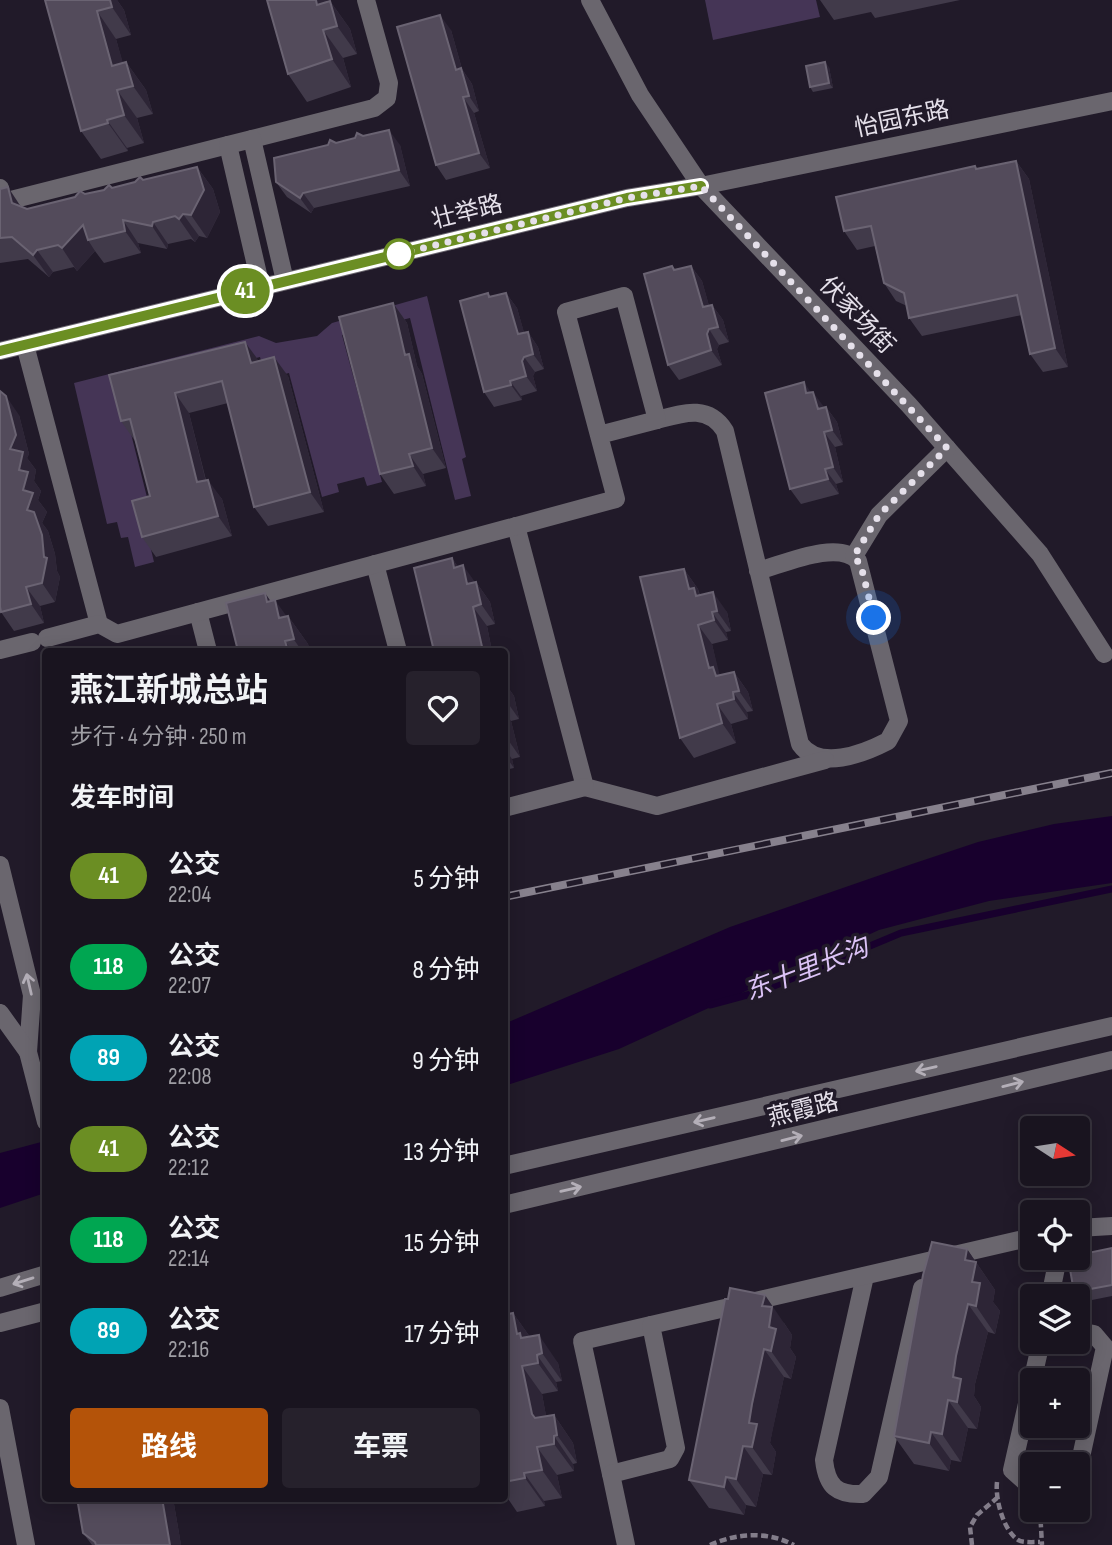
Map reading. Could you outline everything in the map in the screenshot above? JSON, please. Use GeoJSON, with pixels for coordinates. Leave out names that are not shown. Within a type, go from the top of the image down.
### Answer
{"type":"FeatureCollection","features":[{"type":"Feature","properties":{"kind":"street"},"geometry":{"type":"LineString","coordinates":[[0,188],[4,202],[374,108],[387,97],[388,83],[366,0]]}},
{"type":"Feature","properties":{"kind":"street","name":"伏家场街"},"geometry":{"type":"LineString","coordinates":[[590,0],[640,95],[701,186],[947,448],[1040,554],[1104,654]]}},
{"type":"Feature","properties":{"kind":"street","name":"怡园东路"},"geometry":{"type":"LineString","coordinates":[[701,186],[1112,101]]}},
{"type":"Feature","properties":{"kind":"street"},"geometry":{"type":"LineString","coordinates":[[253,139],[285,281]]}},
{"type":"Feature","properties":{"kind":"street"},"geometry":{"type":"LineString","coordinates":[[228,145],[261,287]]}},
{"type":"Feature","properties":{"kind":"street","name":"壮举路"},"geometry":{"type":"LineString","coordinates":[[0,351],[627,198],[701,186]]}},
{"type":"Feature","properties":{"kind":"street"},"geometry":{"type":"LineString","coordinates":[[0,650],[99,624],[117,634],[616,499],[566,312],[624,296],[657,419]]}},
{"type":"Feature","properties":{"kind":"street"},"geometry":{"type":"LineString","coordinates":[[25,345],[99,624]]}},
{"type":"Feature","properties":{"kind":"street"},"geometry":{"type":"LineString","coordinates":[[599,435],[657,419],[699,412],[720,425],[800,744],[811,756],[825,760]]}},
{"type":"Feature","properties":{"kind":"street"},"geometry":{"type":"LineString","coordinates":[[854,556],[879,515],[947,448]]}},
{"type":"Feature","properties":{"kind":"street"},"geometry":{"type":"LineString","coordinates":[[516,526],[585,787]]}},
{"type":"Feature","properties":{"kind":"street"},"geometry":{"type":"LineString","coordinates":[[508,807],[585,787],[657,806],[881,744],[893,736],[899,721],[861,566],[854,556],[835,550],[758,571]]}},
{"type":"Feature","properties":{"kind":"street"},"geometry":{"type":"LineString","coordinates":[[375,564],[397,648]]}},
{"type":"Feature","properties":{"kind":"street"},"geometry":{"type":"LineString","coordinates":[[198,612],[207,648]]}},
{"type":"Feature","properties":{"kind":"street"},"geometry":{"type":"LineString","coordinates":[[0,865],[32,995],[28,1052],[42,1106]]}},
{"type":"Feature","properties":{"kind":"street"},"geometry":{"type":"LineString","coordinates":[[0,1013],[28,1052]]}},
{"type":"Feature","properties":{"kind":"street","name":"燕霞路"},"geometry":{"type":"LineString","coordinates":[[508,1165],[1112,1027]]}},
{"type":"Feature","properties":{"kind":"street","name":"燕霞路"},"geometry":{"type":"LineString","coordinates":[[508,1204],[1112,1060]]}},
{"type":"Feature","properties":{"kind":"street"},"geometry":{"type":"LineString","coordinates":[[1090,1227],[1112,1226]]}},
{"type":"Feature","properties":{"kind":"street"},"geometry":{"type":"LineString","coordinates":[[626,1545],[582,1341],[1020,1240]]}},
{"type":"Feature","properties":{"kind":"street"},"geometry":{"type":"LineString","coordinates":[[865,1276],[824,1460],[826,1477],[832,1488],[846,1495],[863,1494],[879,1477],[928,1261]]}},
{"type":"Feature","properties":{"kind":"street"},"geometry":{"type":"LineString","coordinates":[[0,1288],[42,1276]]}},
{"type":"Feature","properties":{"kind":"street"},"geometry":{"type":"LineString","coordinates":[[0,1323],[42,1312]]}},
{"type":"Feature","properties":{"kind":"street"},"geometry":{"type":"LineString","coordinates":[[611,1474],[670,1459],[676,1448],[651,1325]]}},
{"type":"Feature","properties":{"kind":"street"},"geometry":{"type":"LineString","coordinates":[[1082,1452],[1105,1347],[1094,1334],[1090,1333]]}},
{"type":"Feature","properties":{"kind":"street"},"geometry":{"type":"LineString","coordinates":[[1020,1477],[1012,1470],[1038,1354]]}},
{"type":"Feature","properties":{"kind":"street"},"geometry":{"type":"LineString","coordinates":[[0,1408],[26,1545]]}},
{"type":"Feature","properties":{"kind":"path"},"geometry":{"type":"LineString","coordinates":[[1012,1470],[1000,1476],[996,1484],[997,1498],[1012,1534],[1020,1542],[1041,1544],[1040,1522]]}},
{"type":"Feature","properties":{"kind":"path"},"geometry":{"type":"LineString","coordinates":[[972,1545],[970,1527],[977,1515],[997,1498]]}},
{"type":"Feature","properties":{"kind":"path"},"geometry":{"type":"LineString","coordinates":[[710,1545],[730,1537],[749,1535],[768,1536],[794,1545]]}},
{"type":"Feature","properties":{"kind":"shaded area"},"geometry":{"type":"Polygon","coordinates":[[[705,0],[816,0],[820,17],[713,40],[705,0]]]}},
{"type":"Feature","properties":{"kind":"shaded area"},"geometry":{"type":"Polygon","coordinates":[[[427,296],[466,457],[462,459],[471,496],[455,500],[410,318],[342,335],[382,482],[367,486],[364,477],[337,484],[339,492],[322,497],[289,373],[266,379],[260,357],[121,394],[152,517],[144,520],[154,562],[135,567],[128,537],[121,538],[117,522],[107,524],[74,383],[259,336],[276,343],[317,336],[332,323],[427,296]]]}},
{"type":"Feature","properties":{"kind":"shaded area"},"geometry":{"type":"Polygon","coordinates":[[[1112,816],[1112,883],[989,901],[879,930],[619,1049],[508,1085],[508,1022],[730,927],[978,842],[1054,824],[1112,816]]]}},
{"type":"Feature","properties":{"kind":"shaded area"},"geometry":{"type":"Polygon","coordinates":[[[42,1142],[42,1194],[0,1208],[0,1153],[42,1142]]]}},
{"type":"Feature","properties":{"kind":"building"},"geometry":{"type":"Polygon","coordinates":[[[45,0],[110,0],[112,7],[97,11],[112,66],[126,62],[133,86],[117,90],[124,115],[81,131],[45,0]]]}},
{"type":"Feature","properties":{"kind":"building"},"geometry":{"type":"Polygon","coordinates":[[[267,0],[316,0],[317,5],[330,1],[337,26],[323,30],[332,59],[288,74],[267,0]]]}},
{"type":"Feature","properties":{"kind":"building"},"geometry":{"type":"Polygon","coordinates":[[[440,15],[456,70],[461,68],[469,96],[463,97],[479,153],[436,165],[397,27],[440,15]]]}},
{"type":"Feature","properties":{"kind":"building"},"geometry":{"type":"Polygon","coordinates":[[[825,62],[829,83],[810,87],[806,66],[825,62]]]}},
{"type":"Feature","properties":{"kind":"building"},"geometry":{"type":"Polygon","coordinates":[[[389,130],[399,170],[303,193],[300,198],[276,182],[274,158],[328,145],[330,140],[336,143],[355,138],[357,133],[363,136],[389,130]]]}},
{"type":"Feature","properties":{"kind":"building"},"geometry":{"type":"Polygon","coordinates":[[[1016,161],[1055,348],[1030,354],[1017,295],[909,318],[904,293],[884,283],[871,226],[844,231],[836,197],[975,166],[976,169],[1016,161]]]}},
{"type":"Feature","properties":{"kind":"building"},"geometry":{"type":"Polygon","coordinates":[[[197,167],[204,190],[191,215],[183,214],[179,219],[175,216],[153,222],[152,226],[123,220],[125,231],[88,240],[83,225],[62,248],[58,245],[37,250],[33,255],[12,237],[0,238],[0,189],[8,187],[12,203],[27,209],[75,197],[80,191],[85,194],[104,190],[109,185],[112,188],[135,182],[140,177],[143,180],[197,167]]]}},
{"type":"Feature","properties":{"kind":"building"},"geometry":{"type":"Polygon","coordinates":[[[672,266],[674,270],[691,266],[703,307],[712,305],[718,327],[709,329],[707,334],[711,350],[668,365],[644,274],[672,266]]]}},
{"type":"Feature","properties":{"kind":"building"},"geometry":{"type":"Polygon","coordinates":[[[488,293],[489,297],[506,293],[518,334],[528,332],[533,354],[524,357],[522,361],[526,376],[510,381],[511,385],[484,392],[460,301],[488,293]]]}},
{"type":"Feature","properties":{"kind":"building"},"geometry":{"type":"Polygon","coordinates":[[[393,303],[405,355],[409,354],[432,448],[409,454],[413,466],[380,474],[339,317],[393,303]]]}},
{"type":"Feature","properties":{"kind":"building"},"geometry":{"type":"Polygon","coordinates":[[[245,342],[251,363],[274,357],[310,492],[254,507],[222,381],[175,393],[197,482],[208,480],[218,516],[142,537],[132,501],[150,496],[130,419],[121,421],[109,375],[245,342]]]}},
{"type":"Feature","properties":{"kind":"building"},"geometry":{"type":"Polygon","coordinates":[[[804,382],[806,393],[813,392],[818,409],[826,407],[832,430],[824,432],[833,467],[825,469],[828,479],[790,489],[765,393],[804,382]]]}},
{"type":"Feature","properties":{"kind":"building"},"geometry":{"type":"Polygon","coordinates":[[[0,391],[6,396],[16,435],[10,449],[23,452],[19,470],[28,472],[23,490],[33,493],[27,510],[34,512],[42,535],[44,557],[47,558],[42,583],[26,587],[31,604],[1,612],[0,607],[0,391]]]}},
{"type":"Feature","properties":{"kind":"building"},"geometry":{"type":"Polygon","coordinates":[[[452,558],[454,568],[463,565],[467,584],[476,582],[481,604],[473,607],[482,648],[433,648],[414,568],[452,558]]]}},
{"type":"Feature","properties":{"kind":"building"},"geometry":{"type":"Polygon","coordinates":[[[684,569],[689,589],[694,588],[696,596],[713,592],[717,611],[712,612],[714,620],[698,625],[709,668],[713,667],[716,676],[734,672],[739,691],[733,692],[734,699],[717,704],[722,723],[680,738],[640,577],[684,569]]]}},
{"type":"Feature","properties":{"kind":"building"},"geometry":{"type":"Polygon","coordinates":[[[265,593],[267,602],[275,600],[279,618],[288,616],[294,639],[285,641],[287,648],[237,648],[226,603],[265,593]]]}},
{"type":"Feature","properties":{"kind":"building"},"geometry":{"type":"Polygon","coordinates":[[[932,1242],[967,1249],[965,1260],[976,1262],[972,1282],[980,1283],[976,1306],[968,1304],[956,1356],[953,1377],[961,1379],[957,1402],[948,1400],[942,1434],[931,1432],[929,1443],[894,1436],[923,1275],[932,1242]]]}},
{"type":"Feature","properties":{"kind":"building"},"geometry":{"type":"Polygon","coordinates":[[[1112,1248],[1112,1285],[1090,1289],[1090,1284],[1073,1284],[1070,1270],[1090,1270],[1090,1253],[1112,1248]]]}},
{"type":"Feature","properties":{"kind":"building"},"geometry":{"type":"Polygon","coordinates":[[[730,1288],[765,1295],[762,1306],[772,1307],[769,1327],[776,1329],[771,1351],[764,1349],[752,1404],[749,1423],[757,1424],[752,1447],[743,1446],[736,1479],[726,1477],[724,1487],[689,1480],[725,1299],[728,1299],[730,1288]]]}},
{"type":"Feature","properties":{"kind":"building"},"geometry":{"type":"Polygon","coordinates":[[[513,1313],[517,1334],[520,1333],[521,1338],[539,1335],[542,1353],[537,1355],[538,1363],[522,1366],[532,1414],[535,1418],[554,1415],[557,1435],[554,1436],[554,1444],[537,1447],[542,1470],[524,1473],[525,1478],[508,1481],[508,1314],[513,1313]]]}},
{"type":"Feature","properties":{"kind":"building"},"geometry":{"type":"Polygon","coordinates":[[[78,1502],[163,1502],[170,1545],[96,1545],[83,1533],[78,1502]]]}},
{"type":"Feature","properties":{"kind":"waterway","name":"东十里长沟"},"geometry":{"type":"LineString","coordinates":[[710,1005],[762,991],[901,933],[1112,889]]}},
{"type":"Feature","properties":{"kind":"railway"},"geometry":{"type":"LineString","coordinates":[[508,896],[1112,773]]}},
{"type":"Feature","properties":{"kind":"bus line","name":"41"},"geometry":{"type":"LineString","coordinates":[[0,351],[627,198],[701,186]]}},
{"type":"Feature","properties":{"kind":"route"},"geometry":{"type":"LineString","coordinates":[[399,254],[627,198],[701,186],[947,448],[879,515],[854,556],[861,566],[874,618]]}}]}
